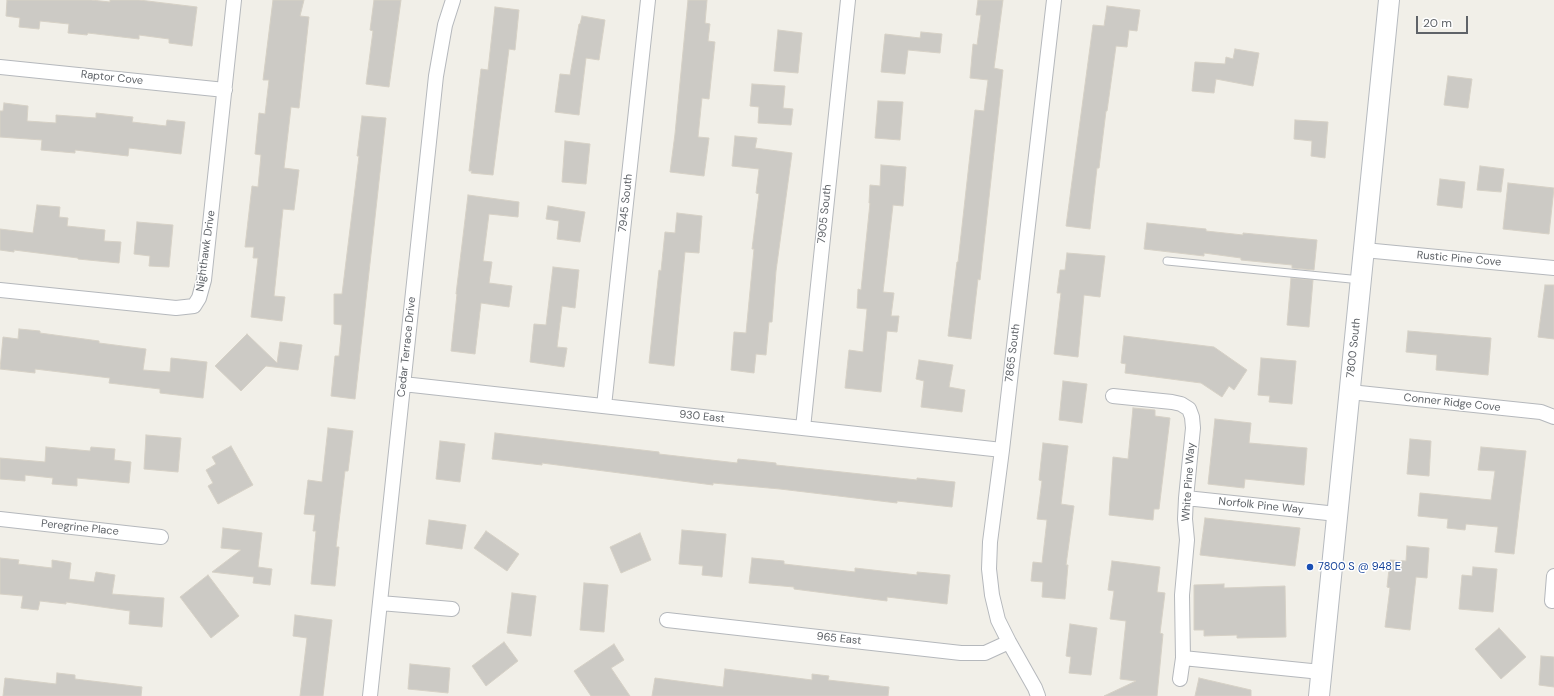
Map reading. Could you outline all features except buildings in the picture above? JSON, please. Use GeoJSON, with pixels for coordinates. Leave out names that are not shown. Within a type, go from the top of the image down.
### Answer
{"type":"FeatureCollection","features":[{"type":"Feature","properties":{"kind":"main road","name":"7800 South"},"geometry":{"type":"LineString","coordinates":[[1319,696],[1389,0]]}},
{"type":"Feature","properties":{"kind":"street","name":"Nighthawk Drive"},"geometry":{"type":"LineString","coordinates":[[0,290],[166,308],[185,308],[194,306],[199,298],[204,280],[234,0]]}},
{"type":"Feature","properties":{"kind":"street","name":"Cedar Terrace Drive"},"geometry":{"type":"LineString","coordinates":[[370,696],[436,76],[445,26],[453,0]]}},
{"type":"Feature","properties":{"kind":"street","name":"7945 South"},"geometry":{"type":"LineString","coordinates":[[604,406],[648,0]]}},
{"type":"Feature","properties":{"kind":"street","name":"7905 South"},"geometry":{"type":"LineString","coordinates":[[803,428],[848,0]]}},
{"type":"Feature","properties":{"kind":"street","name":"7865 South"},"geometry":{"type":"LineString","coordinates":[[1038,696],[1035,688],[1008,642],[998,620],[992,595],[989,569],[990,542],[1054,0]]}},
{"type":"Feature","properties":{"kind":"street","name":"Raptor Cove"},"geometry":{"type":"LineString","coordinates":[[0,67],[225,90]]}},
{"type":"Feature","properties":{"kind":"street","name":"Rustic Pine Cove"},"geometry":{"type":"LineString","coordinates":[[1364,250],[1554,268]]}},
{"type":"Feature","properties":{"kind":"street","name":"930 East"},"geometry":{"type":"LineString","coordinates":[[403,384],[1002,450]]}},
{"type":"Feature","properties":{"kind":"street","name":"Conner Ridge Cove"},"geometry":{"type":"LineString","coordinates":[[1350,392],[1541,412],[1554,417]]}},
{"type":"Feature","properties":{"kind":"street","name":"White Pine Way"},"geometry":{"type":"LineString","coordinates":[[1113,396],[1181,404],[1189,409],[1192,417],[1193,428],[1185,519],[1187,540],[1182,595],[1183,658],[1180,679]]}},
{"type":"Feature","properties":{"kind":"street","name":"Norfolk Pine Way"},"geometry":{"type":"LineString","coordinates":[[1186,498],[1337,514]]}},
{"type":"Feature","properties":{"kind":"street","name":"Peregrine Place"},"geometry":{"type":"LineString","coordinates":[[0,519],[161,537]]}},
{"type":"Feature","properties":{"kind":"street"},"geometry":{"type":"LineString","coordinates":[[1552,601],[1554,576]]}},
{"type":"Feature","properties":{"kind":"street"},"geometry":{"type":"LineString","coordinates":[[380,603],[452,609]]}},
{"type":"Feature","properties":{"kind":"street","name":"965 East"},"geometry":{"type":"LineString","coordinates":[[667,620],[961,653],[986,653],[1008,642]]}},
{"type":"Feature","properties":{"kind":"street"},"geometry":{"type":"LineString","coordinates":[[1183,658],[1321,672]]}},
{"type":"Feature","properties":{"kind":"lane"},"geometry":{"type":"LineString","coordinates":[[1167,261],[1361,280]]}},
{"type":"Feature","properties":{"kind":"place","name":"7800 S @ 948 E"},"geometry":{"type":"Point","coordinates":[1310,567]}}]}
